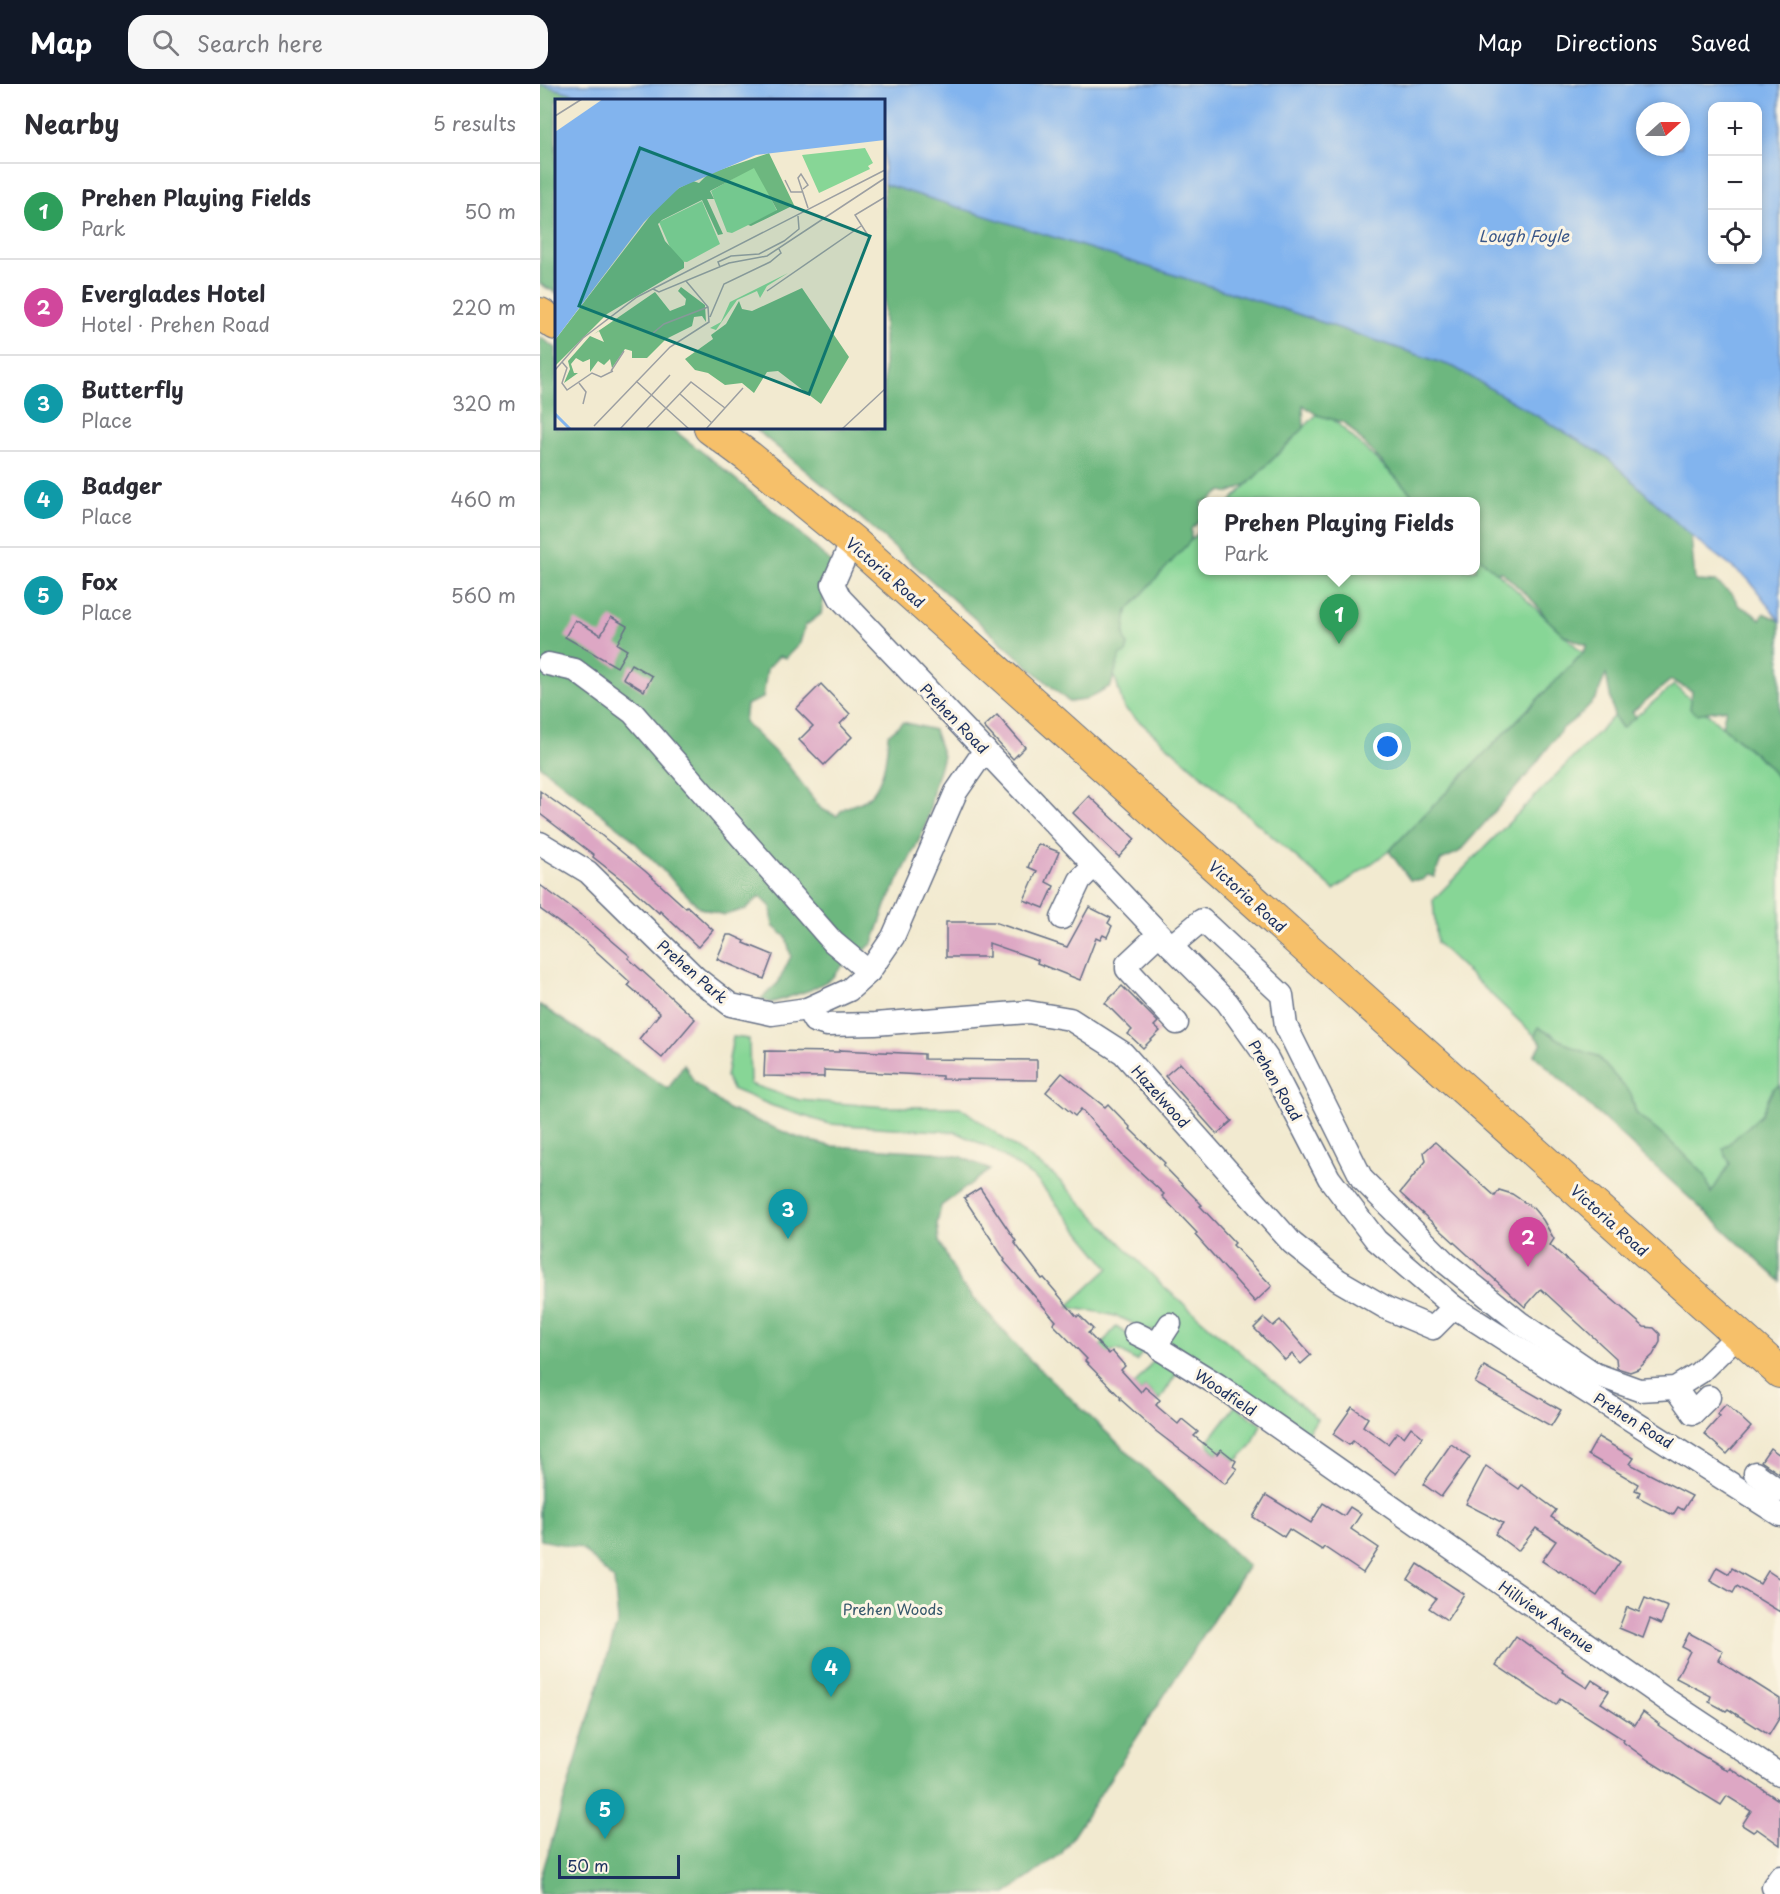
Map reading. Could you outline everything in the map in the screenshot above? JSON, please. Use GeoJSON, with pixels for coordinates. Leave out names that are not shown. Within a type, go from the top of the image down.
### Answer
{"type":"FeatureCollection","features":[{"type":"Feature","properties":{"kind":"highway"},"geometry":{"type":"LineString","coordinates":[[540,314],[555,323]]}},
{"type":"Feature","properties":{"kind":"highway","name":"Victoria Road"},"geometry":{"type":"LineString","coordinates":[[711,429],[852,541],[1780,1372]]}},
{"type":"Feature","properties":{"kind":"street","name":"Prehen Road"},"geometry":{"type":"LineString","coordinates":[[852,541],[833,584],[840,598],[1094,866],[1227,1002],[1267,1058],[1329,1178],[1376,1240],[1454,1307],[1764,1486],[1780,1515]]}},
{"type":"Feature","properties":{"kind":"street"},"geometry":{"type":"LineString","coordinates":[[548,664],[575,670],[633,713],[833,942],[870,972]]}},
{"type":"Feature","properties":{"kind":"street","name":"Prehen Park"},"geometry":{"type":"LineString","coordinates":[[540,843],[588,872],[696,978],[731,1005],[772,1014],[807,1009],[849,990],[870,972],[893,938],[956,792],[985,750]]}},
{"type":"Feature","properties":{"kind":"street"},"geometry":{"type":"LineString","coordinates":[[1062,918],[1080,880],[1094,866]]}},
{"type":"Feature","properties":{"kind":"street"},"geometry":{"type":"LineString","coordinates":[[1177,1023],[1127,969],[1127,964],[1202,920],[1282,995],[1286,1026],[1362,1179],[1446,1263],[1520,1322],[1594,1374],[1639,1390],[1675,1388],[1699,1373],[1739,1334]]}},
{"type":"Feature","properties":{"kind":"street","name":"Hazelwood"},"geometry":{"type":"LineString","coordinates":[[807,1009],[814,1021],[827,1025],[875,1024],[1028,1012],[1070,1019],[1123,1053],[1292,1243],[1338,1280],[1388,1309],[1433,1328],[1454,1307]]}},
{"type":"Feature","properties":{"kind":"street"},"geometry":{"type":"LineString","coordinates":[[1157,1344],[1170,1324]]}},
{"type":"Feature","properties":{"kind":"street","name":"Woodfield"},"geometry":{"type":"LineString","coordinates":[[1135,1333],[1157,1344],[1163,1351],[1218,1385],[1315,1455]]}},
{"type":"Feature","properties":{"kind":"street"},"geometry":{"type":"LineString","coordinates":[[1675,1388],[1693,1413],[1709,1397]]}},
{"type":"Feature","properties":{"kind":"street","name":"Hillview Avenue"},"geometry":{"type":"LineString","coordinates":[[1315,1455],[1664,1698],[1780,1775]]}},
{"type":"Feature","properties":{"kind":"green space"},"geometry":{"type":"Polygon","coordinates":[[[540,84],[592,99],[555,99],[555,292],[540,284],[540,84]]]}},
{"type":"Feature","properties":{"kind":"green space"},"geometry":{"type":"Polygon","coordinates":[[[885,184],[1280,308],[1454,367],[1607,457],[1691,536],[1695,581],[1716,582],[1733,595],[1739,606],[1760,619],[1764,613],[1780,621],[1780,782],[1766,763],[1722,726],[1726,709],[1697,714],[1690,709],[1692,691],[1671,680],[1632,712],[1636,717],[1622,728],[1614,716],[1606,674],[1596,698],[1562,729],[1528,774],[1459,852],[1441,860],[1434,877],[1428,875],[1422,880],[1410,880],[1389,851],[1583,653],[1587,645],[1565,636],[1502,572],[1496,572],[1480,558],[1480,497],[1414,497],[1345,423],[1317,415],[1303,405],[1304,428],[1248,484],[1229,493],[1222,491],[1214,497],[1198,497],[1198,523],[1191,529],[1191,540],[1127,611],[1124,635],[1128,646],[1126,653],[1120,655],[1111,686],[1085,700],[1069,702],[828,489],[755,429],[885,429],[885,184]]]}},
{"type":"Feature","properties":{"kind":"green space"},"geometry":{"type":"Polygon","coordinates":[[[540,337],[555,347],[555,429],[672,429],[795,529],[835,566],[819,584],[824,597],[821,614],[805,626],[800,643],[786,658],[779,656],[767,669],[763,698],[746,705],[744,722],[787,764],[821,809],[837,816],[844,809],[865,800],[871,794],[883,770],[888,735],[903,722],[934,730],[943,756],[925,828],[887,903],[873,943],[844,964],[831,979],[810,990],[771,1003],[761,999],[778,983],[791,956],[786,937],[773,926],[771,907],[760,896],[746,909],[724,915],[700,908],[627,834],[540,766],[540,337]]]}},
{"type":"Feature","properties":{"kind":"green space"},"geometry":{"type":"Polygon","coordinates":[[[1322,409],[1417,497],[1235,497],[1322,409]]]}},
{"type":"Feature","properties":{"kind":"green space"},"geometry":{"type":"Polygon","coordinates":[[[1198,533],[1198,575],[1480,575],[1480,556],[1583,653],[1389,851],[1334,890],[1124,708],[1101,630],[1198,533]]]}},
{"type":"Feature","properties":{"kind":"green space"},"geometry":{"type":"Polygon","coordinates":[[[1674,685],[1780,776],[1780,1117],[1711,1193],[1550,1032],[1535,1036],[1437,943],[1433,900],[1614,716],[1622,728],[1674,685]]]}},
{"type":"Feature","properties":{"kind":"green space","name":"Prehen Woods"},"geometry":{"type":"Polygon","coordinates":[[[540,1005],[668,1089],[684,1064],[694,1082],[728,1109],[799,1138],[831,1146],[934,1152],[962,1157],[990,1170],[941,1206],[937,1224],[939,1241],[961,1284],[1028,1358],[1248,1566],[1062,1853],[1006,1894],[540,1894],[540,1880],[618,1621],[614,1580],[581,1548],[540,1540],[540,1005]]]}},
{"type":"Feature","properties":{"kind":"green space"},"geometry":{"type":"Polygon","coordinates":[[[1538,1027],[1574,1048],[1597,1056],[1631,1094],[1636,1113],[1680,1150],[1705,1175],[1711,1193],[1730,1164],[1723,1149],[1761,1115],[1773,1089],[1780,1085],[1780,1281],[1534,1055],[1542,1044],[1535,1036],[1538,1027]]]}},
{"type":"Feature","properties":{"kind":"green space"},"geometry":{"type":"Polygon","coordinates":[[[733,1037],[749,1039],[750,1084],[799,1100],[886,1107],[960,1107],[1055,1176],[1163,1286],[1317,1419],[1304,1439],[1256,1408],[1154,1330],[1144,1329],[1114,1316],[1067,1307],[1109,1268],[1036,1179],[994,1150],[956,1132],[829,1124],[773,1106],[732,1089],[726,1077],[733,1037]]]}},
{"type":"Feature","properties":{"kind":"green space"},"geometry":{"type":"Polygon","coordinates":[[[1116,1327],[1147,1347],[1136,1361],[1119,1350],[1109,1354],[1099,1347],[1116,1327]]]}},
{"type":"Feature","properties":{"kind":"green space"},"geometry":{"type":"Polygon","coordinates":[[[1158,1354],[1180,1368],[1160,1400],[1145,1387],[1141,1392],[1134,1386],[1158,1354]]]}},
{"type":"Feature","properties":{"kind":"green space"},"geometry":{"type":"Polygon","coordinates":[[[1235,1406],[1261,1424],[1252,1445],[1236,1461],[1221,1449],[1217,1454],[1207,1443],[1235,1406]]]}},
{"type":"Feature","properties":{"kind":"water","name":"Lough Foyle"},"geometry":{"type":"Polygon","coordinates":[[[540,84],[1780,84],[1780,621],[1749,580],[1691,536],[1607,457],[1454,367],[1280,308],[885,184],[885,99],[592,99],[540,84]]]}},
{"type":"Feature","properties":{"kind":"building"},"geometry":{"type":"Polygon","coordinates":[[[611,617],[627,626],[617,644],[627,650],[617,667],[565,637],[575,620],[601,635],[611,617]]]}},
{"type":"Feature","properties":{"kind":"building"},"geometry":{"type":"Polygon","coordinates":[[[631,664],[652,676],[644,691],[623,678],[631,664]]]}},
{"type":"Feature","properties":{"kind":"building"},"geometry":{"type":"Polygon","coordinates":[[[821,684],[850,714],[840,724],[852,737],[824,765],[799,740],[813,726],[796,709],[821,684]]]}},
{"type":"Feature","properties":{"kind":"building"},"geometry":{"type":"Polygon","coordinates":[[[997,715],[1025,747],[1013,759],[984,727],[997,715]]]}},
{"type":"Feature","properties":{"kind":"building"},"geometry":{"type":"Polygon","coordinates":[[[540,791],[596,831],[713,930],[698,947],[660,911],[659,913],[593,857],[594,855],[540,814],[540,791]]]}},
{"type":"Feature","properties":{"kind":"building"},"geometry":{"type":"Polygon","coordinates":[[[1089,796],[1135,839],[1119,857],[1073,813],[1089,796]]]}},
{"type":"Feature","properties":{"kind":"building"},"geometry":{"type":"Polygon","coordinates":[[[1038,844],[1059,852],[1046,882],[1054,886],[1044,908],[1024,900],[1037,871],[1028,867],[1038,844]]]}},
{"type":"Feature","properties":{"kind":"building"},"geometry":{"type":"Polygon","coordinates":[[[540,885],[589,921],[630,956],[628,958],[695,1019],[662,1058],[639,1039],[660,1013],[628,985],[630,982],[586,942],[540,909],[540,885]]]}},
{"type":"Feature","properties":{"kind":"building"},"geometry":{"type":"Polygon","coordinates":[[[1089,907],[1111,918],[1108,923],[1112,926],[1107,937],[1103,935],[1100,940],[1096,938],[1080,980],[1037,963],[1038,960],[989,943],[989,957],[946,957],[946,922],[994,922],[1067,947],[1089,907]]]}},
{"type":"Feature","properties":{"kind":"building"},"geometry":{"type":"Polygon","coordinates":[[[727,935],[732,935],[745,941],[744,943],[773,955],[764,979],[717,959],[727,935]]]}},
{"type":"Feature","properties":{"kind":"building"},"geometry":{"type":"Polygon","coordinates":[[[1122,986],[1158,1022],[1154,1026],[1160,1031],[1143,1048],[1128,1034],[1132,1030],[1105,1003],[1122,986]]]}},
{"type":"Feature","properties":{"kind":"building"},"geometry":{"type":"Polygon","coordinates":[[[839,1050],[924,1054],[924,1059],[1037,1060],[1037,1080],[942,1079],[942,1076],[824,1070],[824,1077],[764,1076],[765,1051],[839,1052],[839,1050]]]}},
{"type":"Feature","properties":{"kind":"building"},"geometry":{"type":"Polygon","coordinates":[[[1180,1063],[1232,1121],[1217,1134],[1165,1076],[1180,1063]]]}},
{"type":"Feature","properties":{"kind":"building"},"geometry":{"type":"Polygon","coordinates":[[[1062,1073],[1105,1107],[1108,1104],[1165,1163],[1163,1165],[1202,1205],[1200,1206],[1235,1243],[1233,1245],[1272,1286],[1255,1302],[1195,1235],[1197,1233],[1162,1196],[1164,1194],[1124,1157],[1081,1109],[1075,1116],[1046,1092],[1062,1073]]]}},
{"type":"Feature","properties":{"kind":"building"},"geometry":{"type":"Polygon","coordinates":[[[1435,1142],[1495,1196],[1499,1190],[1512,1194],[1533,1208],[1554,1239],[1550,1245],[1644,1327],[1654,1328],[1660,1334],[1660,1342],[1653,1355],[1638,1369],[1630,1372],[1617,1368],[1616,1358],[1541,1289],[1525,1307],[1400,1193],[1426,1161],[1424,1152],[1435,1142]]]}},
{"type":"Feature","properties":{"kind":"building"},"geometry":{"type":"Polygon","coordinates":[[[980,1188],[1016,1241],[1014,1242],[1042,1279],[1044,1278],[1077,1317],[1079,1315],[1093,1329],[1088,1333],[1109,1354],[1112,1351],[1125,1366],[1121,1370],[1141,1392],[1145,1387],[1160,1400],[1156,1405],[1178,1424],[1182,1419],[1198,1432],[1194,1436],[1217,1454],[1221,1449],[1236,1461],[1233,1466],[1237,1469],[1225,1484],[1157,1432],[1120,1399],[1085,1361],[1087,1359],[1053,1324],[1056,1321],[1004,1261],[964,1198],[980,1188]]]}},
{"type":"Feature","properties":{"kind":"building"},"geometry":{"type":"Polygon","coordinates":[[[1264,1318],[1273,1326],[1280,1320],[1311,1355],[1301,1364],[1292,1354],[1285,1360],[1254,1328],[1264,1318]]]}},
{"type":"Feature","properties":{"kind":"building"},"geometry":{"type":"Polygon","coordinates":[[[1484,1366],[1561,1410],[1551,1426],[1475,1383],[1484,1366]]]}},
{"type":"Feature","properties":{"kind":"building"},"geometry":{"type":"Polygon","coordinates":[[[1726,1404],[1751,1427],[1727,1454],[1704,1434],[1720,1416],[1717,1414],[1726,1404]]]}},
{"type":"Feature","properties":{"kind":"building"},"geometry":{"type":"Polygon","coordinates":[[[1352,1407],[1368,1418],[1363,1426],[1388,1444],[1397,1432],[1404,1437],[1411,1427],[1423,1437],[1396,1474],[1353,1441],[1349,1445],[1333,1434],[1352,1407]]]}},
{"type":"Feature","properties":{"kind":"building"},"geometry":{"type":"Polygon","coordinates":[[[1598,1437],[1634,1458],[1630,1464],[1692,1496],[1683,1510],[1678,1507],[1673,1515],[1638,1497],[1640,1492],[1635,1490],[1638,1484],[1588,1455],[1598,1437]]]}},
{"type":"Feature","properties":{"kind":"building"},"geometry":{"type":"Polygon","coordinates":[[[1451,1444],[1470,1457],[1441,1497],[1423,1484],[1451,1444]]]}},
{"type":"Feature","properties":{"kind":"building"},"geometry":{"type":"Polygon","coordinates":[[[1770,1448],[1780,1455],[1780,1474],[1761,1461],[1770,1448]]]}},
{"type":"Feature","properties":{"kind":"building"},"geometry":{"type":"Polygon","coordinates":[[[1486,1466],[1519,1489],[1522,1485],[1556,1510],[1551,1517],[1620,1562],[1597,1596],[1542,1561],[1556,1541],[1536,1528],[1518,1551],[1495,1534],[1503,1523],[1466,1504],[1486,1466]]]}},
{"type":"Feature","properties":{"kind":"building"},"geometry":{"type":"Polygon","coordinates":[[[1266,1495],[1311,1523],[1323,1503],[1344,1516],[1350,1507],[1361,1514],[1351,1529],[1379,1548],[1363,1573],[1324,1547],[1322,1550],[1289,1529],[1284,1537],[1253,1517],[1266,1495]]]}},
{"type":"Feature","properties":{"kind":"building"},"geometry":{"type":"Polygon","coordinates":[[[1418,1564],[1464,1594],[1447,1620],[1429,1608],[1436,1599],[1408,1580],[1418,1564]]]}},
{"type":"Feature","properties":{"kind":"building"},"geometry":{"type":"Polygon","coordinates":[[[1717,1567],[1729,1574],[1732,1568],[1760,1584],[1768,1571],[1780,1579],[1780,1612],[1737,1586],[1733,1593],[1710,1580],[1717,1567]]]}},
{"type":"Feature","properties":{"kind":"building"},"geometry":{"type":"Polygon","coordinates":[[[1645,1598],[1668,1607],[1661,1624],[1650,1619],[1643,1638],[1619,1628],[1627,1607],[1639,1612],[1645,1598]]]}},
{"type":"Feature","properties":{"kind":"building"},"geometry":{"type":"Polygon","coordinates":[[[1689,1633],[1723,1651],[1718,1660],[1780,1699],[1780,1717],[1769,1735],[1728,1709],[1726,1711],[1709,1702],[1711,1696],[1676,1678],[1690,1651],[1682,1647],[1689,1633]]]}},
{"type":"Feature","properties":{"kind":"building"},"geometry":{"type":"Polygon","coordinates":[[[1516,1636],[1563,1670],[1562,1672],[1587,1688],[1592,1680],[1609,1691],[1601,1703],[1635,1725],[1643,1712],[1695,1751],[1728,1771],[1730,1768],[1780,1801],[1780,1845],[1757,1829],[1753,1832],[1742,1825],[1751,1811],[1727,1796],[1721,1805],[1651,1762],[1623,1742],[1624,1740],[1560,1699],[1556,1705],[1496,1665],[1516,1636]]]}},
{"type":"Feature","properties":{"kind":"place","name":"Prehen Playing Fields"},"geometry":{"type":"Point","coordinates":[1339,644]}},
{"type":"Feature","properties":{"kind":"place","name":"Butterfly"},"geometry":{"type":"Point","coordinates":[788,1239]}},
{"type":"Feature","properties":{"kind":"place","name":"Everglades Hotel"},"geometry":{"type":"Point","coordinates":[1528,1267]}},
{"type":"Feature","properties":{"kind":"place","name":"Badger"},"geometry":{"type":"Point","coordinates":[831,1697]}},
{"type":"Feature","properties":{"kind":"place","name":"Fox"},"geometry":{"type":"Point","coordinates":[605,1839]}}]}
